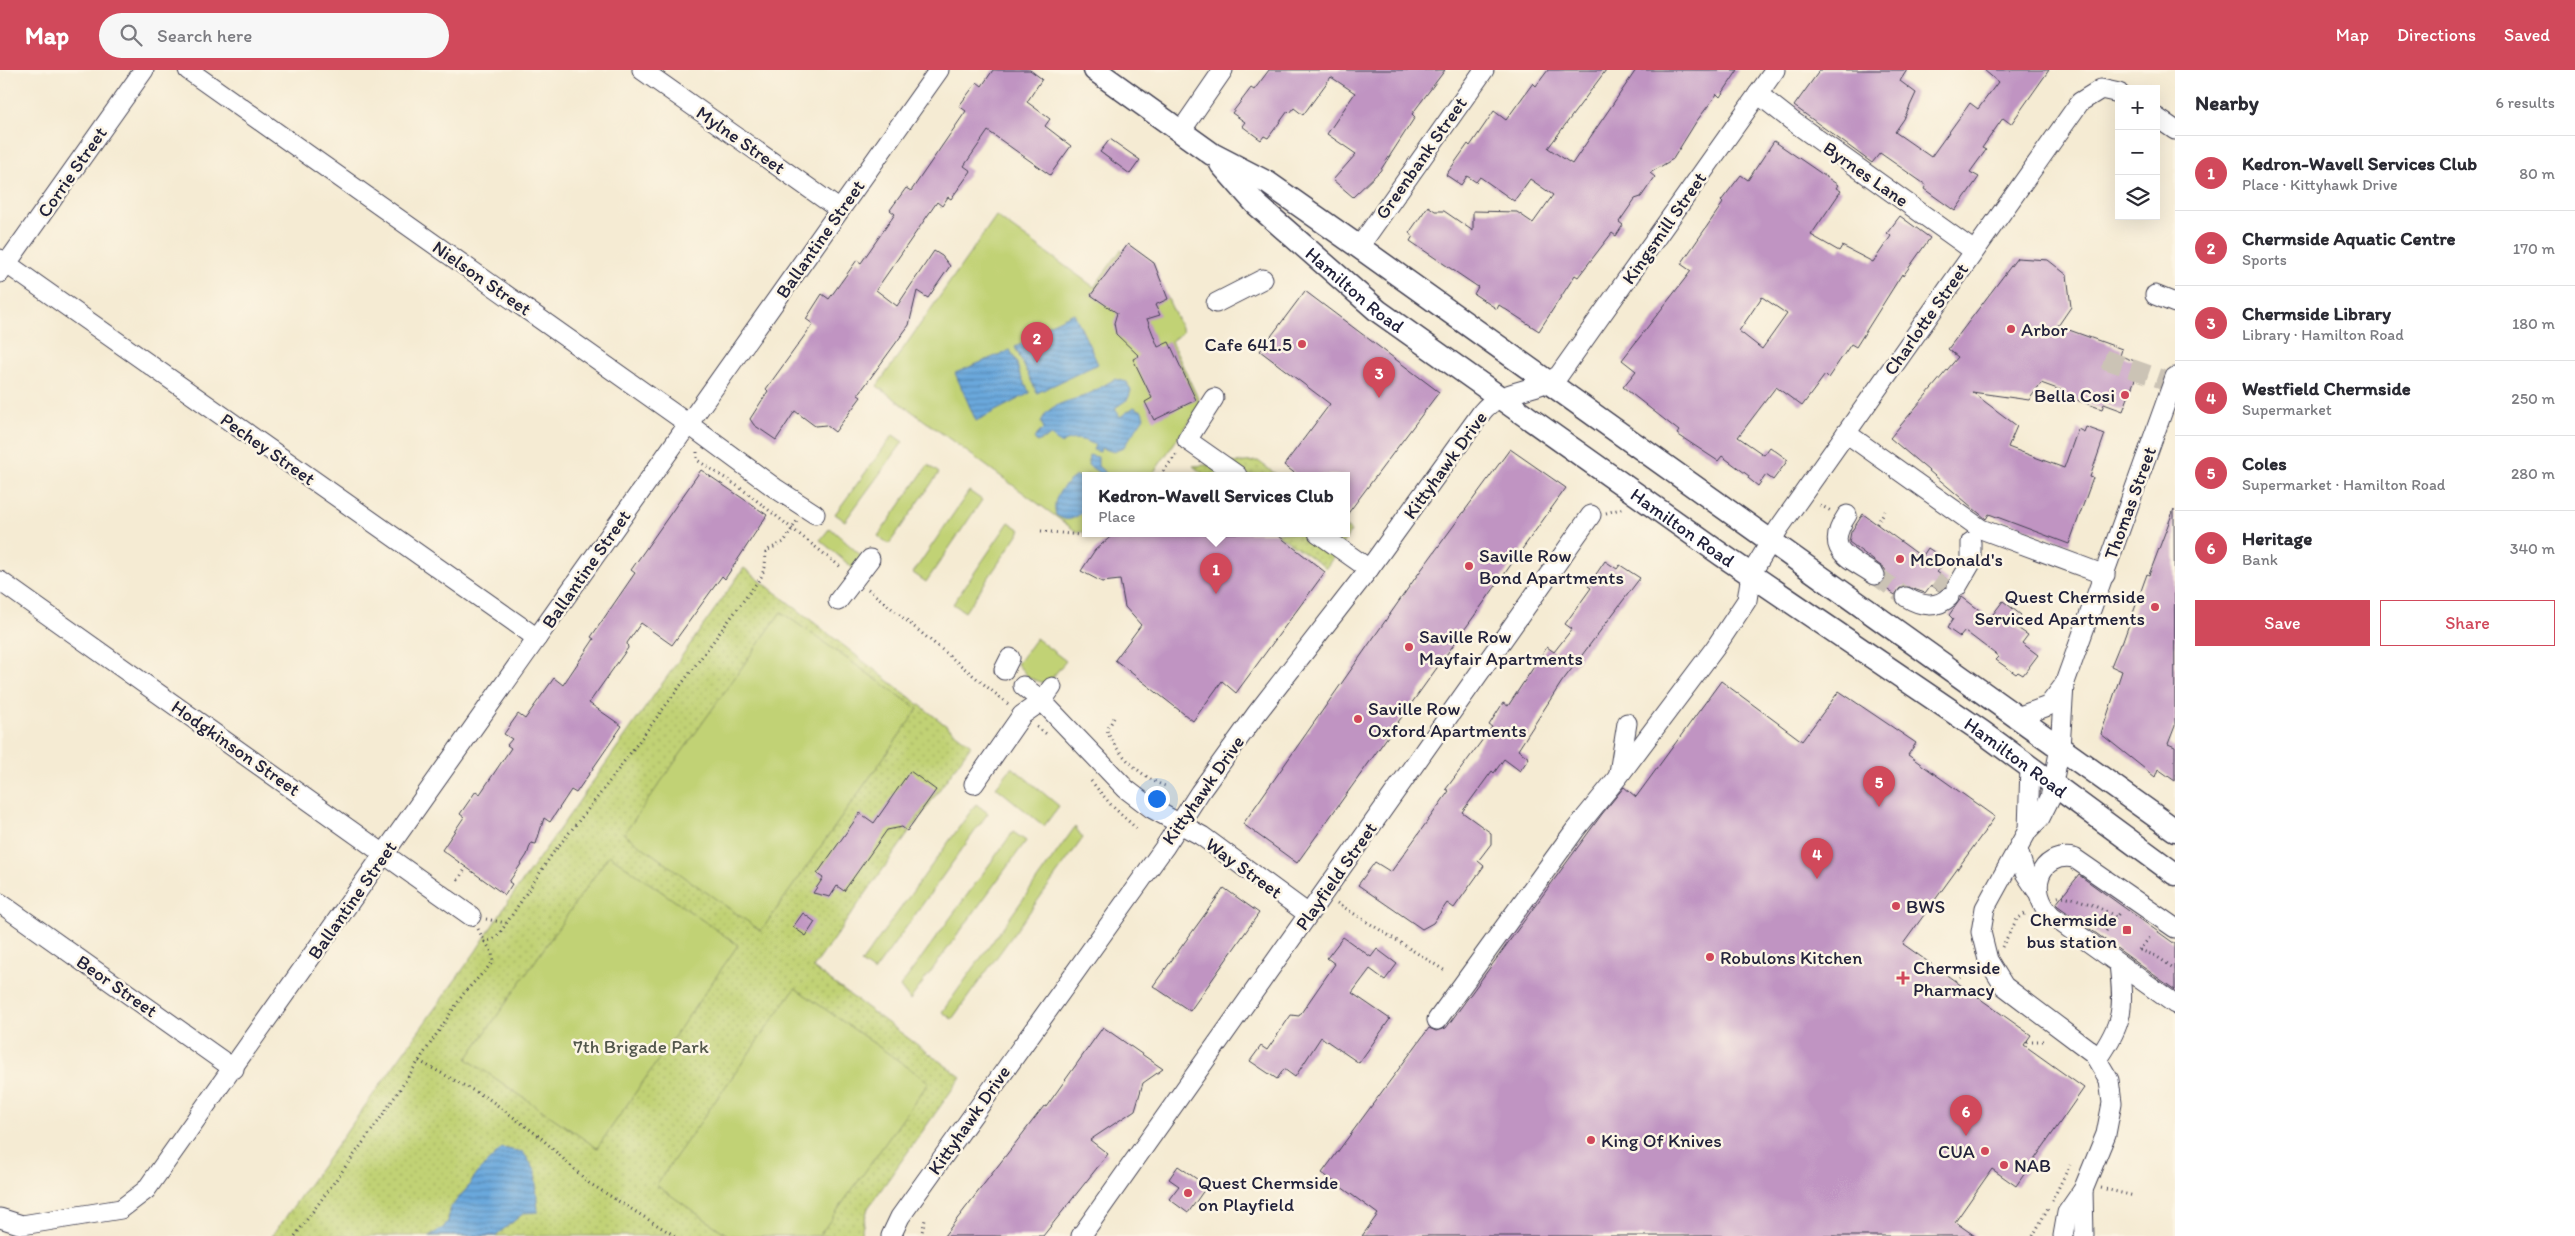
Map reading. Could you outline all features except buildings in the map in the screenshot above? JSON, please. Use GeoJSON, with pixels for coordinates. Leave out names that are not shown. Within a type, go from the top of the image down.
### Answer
{"type":"FeatureCollection","features":[{"type":"Feature","properties":{"kind":"main road","name":"Hamilton Road"},"geometry":{"type":"LineString","coordinates":[[1095,70],[1212,154],[1268,183],[1359,247],[2175,830]]}},
{"type":"Feature","properties":{"kind":"main road","name":"Hamilton Road"},"geometry":{"type":"LineString","coordinates":[[1212,154],[1256,204],[1355,293],[1751,574],[2030,766],[2175,874]]}},
{"type":"Feature","properties":{"kind":"street","name":"Corrie Street"},"geometry":{"type":"LineString","coordinates":[[2,265],[144,70]]}},
{"type":"Feature","properties":{"kind":"street","name":"Nielson Street"},"geometry":{"type":"LineString","coordinates":[[188,70],[809,511]]}},
{"type":"Feature","properties":{"kind":"street","name":"Mylne Street"},"geometry":{"type":"LineString","coordinates":[[642,70],[840,210]]}},
{"type":"Feature","properties":{"kind":"street","name":"Ballantine Street"},"geometry":{"type":"LineString","coordinates":[[0,1218],[22,1225],[121,1209],[146,1190],[939,70]]}},
{"type":"Feature","properties":{"kind":"street"},"geometry":{"type":"LineString","coordinates":[[1180,131],[1223,70]]}},
{"type":"Feature","properties":{"kind":"street","name":"Greenbank Street"},"geometry":{"type":"LineString","coordinates":[[1359,247],[1484,70]]}},
{"type":"Feature","properties":{"kind":"street","name":"Kingsmill Street"},"geometry":{"type":"LineString","coordinates":[[1550,382],[1564,369],[1775,70]]}},
{"type":"Feature","properties":{"kind":"street","name":"Charlotte Street"},"geometry":{"type":"LineString","coordinates":[[1751,574],[1771,541],[1846,433],[2080,102],[2101,89],[2115,92]]}},
{"type":"Feature","properties":{"kind":"street","name":"Byrnes Lane"},"geometry":{"type":"LineString","coordinates":[[1758,94],[1974,251]]}},
{"type":"Feature","properties":{"kind":"street"},"geometry":{"type":"LineString","coordinates":[[2160,120],[2175,130]]}},
{"type":"Feature","properties":{"kind":"street","name":"Pechey Street"},"geometry":{"type":"LineString","coordinates":[[2,265],[537,638]]}},
{"type":"Feature","properties":{"kind":"street"},"geometry":{"type":"LineString","coordinates":[[1216,303],[1264,279]]}},
{"type":"Feature","properties":{"kind":"street"},"geometry":{"type":"LineString","coordinates":[[2155,295],[2175,303]]}},
{"type":"Feature","properties":{"kind":"street","name":"Thomas Street"},"geometry":{"type":"LineString","coordinates":[[2028,830],[2040,818],[2054,785],[2060,748],[2064,685],[2175,376]]}},
{"type":"Feature","properties":{"kind":"street","name":"Kittyhawk Drive"},"geometry":{"type":"LineString","coordinates":[[891,1236],[900,1217],[1281,679],[1369,569],[1482,412],[1500,397],[1550,382]]}},
{"type":"Feature","properties":{"kind":"street"},"geometry":{"type":"LineString","coordinates":[[1214,398],[1187,440],[1233,472]]}},
{"type":"Feature","properties":{"kind":"street"},"geometry":{"type":"LineString","coordinates":[[1846,433],[1981,529],[2105,575]]}},
{"type":"Feature","properties":{"kind":"street","name":"Playfield Street"},"geometry":{"type":"LineString","coordinates":[[1081,1236],[1591,515]]}},
{"type":"Feature","properties":{"kind":"street"},"geometry":{"type":"LineString","coordinates":[[1847,515],[1837,532],[1837,545],[1844,554],[1875,575]]}},
{"type":"Feature","properties":{"kind":"street"},"geometry":{"type":"LineString","coordinates":[[1324,537],[1369,569]]}},
{"type":"Feature","properties":{"kind":"street"},"geometry":{"type":"LineString","coordinates":[[1906,597],[1926,604],[1939,604],[1967,549]]}},
{"type":"Feature","properties":{"kind":"street"},"geometry":{"type":"LineString","coordinates":[[838,601],[870,559]]}},
{"type":"Feature","properties":{"kind":"street"},"geometry":{"type":"LineString","coordinates":[[1437,1020],[1575,830],[1618,777],[1715,648],[1747,600],[1751,574]]}},
{"type":"Feature","properties":{"kind":"street","name":"Hodgkinson Street"},"geometry":{"type":"LineString","coordinates":[[0,581],[471,916]]}},
{"type":"Feature","properties":{"kind":"street","name":"Thomas Street"},"geometry":{"type":"LineString","coordinates":[[2017,717],[2048,706],[2064,685]]}},
{"type":"Feature","properties":{"kind":"street","name":"Way Street"},"geometry":{"type":"LineString","coordinates":[[1023,686],[1047,694],[1126,790],[1179,824],[1202,836],[1308,914]]}},
{"type":"Feature","properties":{"kind":"street"},"geometry":{"type":"LineString","coordinates":[[974,784],[1022,715],[1047,694]]}},
{"type":"Feature","properties":{"kind":"street"},"geometry":{"type":"LineString","coordinates":[[1618,777],[1627,723]]}},
{"type":"Feature","properties":{"kind":"street"},"geometry":{"type":"LineString","coordinates":[[2030,766],[2028,830],[1990,898],[1983,916],[1982,940],[1988,960],[1999,979],[2012,993],[2098,1059],[2109,1080],[2112,1103],[2105,1139],[2091,1189],[2084,1236]]}},
{"type":"Feature","properties":{"kind":"street"},"geometry":{"type":"LineString","coordinates":[[2018,850],[2025,873],[2046,893]]}},
{"type":"Feature","properties":{"kind":"street"},"geometry":{"type":"LineString","coordinates":[[2175,928],[2074,858],[2062,858],[2051,863],[2042,873],[2046,893],[2042,905],[2052,916],[2175,1004]]}},
{"type":"Feature","properties":{"kind":"street","name":"Beor Street"},"geometry":{"type":"LineString","coordinates":[[0,903],[234,1068]]}},
{"type":"Feature","properties":{"kind":"street"},"geometry":{"type":"LineString","coordinates":[[2098,1059],[2113,1038],[2120,1021],[2122,992],[2119,964]]}},
{"type":"Feature","properties":{"kind":"street"},"geometry":{"type":"LineString","coordinates":[[2063,1236],[2067,1213],[2091,1189]]}},
{"type":"Feature","properties":{"kind":"path"},"geometry":{"type":"LineString","coordinates":[[1162,472],[1187,440]]}},
{"type":"Feature","properties":{"kind":"path"},"geometry":{"type":"LineString","coordinates":[[698,449],[697,460],[742,489],[793,529],[1052,739]]}},
{"type":"Feature","properties":{"kind":"path"},"geometry":{"type":"LineString","coordinates":[[295,1236],[420,1061],[464,993],[493,962],[492,952],[485,942],[493,939],[500,932],[553,853],[597,798],[761,577],[765,567],[766,551],[784,542],[809,511]]}},
{"type":"Feature","properties":{"kind":"path"},"geometry":{"type":"LineString","coordinates":[[1877,524],[1885,511]]}},
{"type":"Feature","properties":{"kind":"path"},"geometry":{"type":"LineString","coordinates":[[1041,531],[1082,535]]}},
{"type":"Feature","properties":{"kind":"path"},"geometry":{"type":"LineString","coordinates":[[1114,718],[1106,730],[1110,740],[1140,772],[1156,784],[1166,786]]}},
{"type":"Feature","properties":{"kind":"path"},"geometry":{"type":"LineString","coordinates":[[1086,775],[1112,806],[1137,829]]}},
{"type":"Feature","properties":{"kind":"path"},"geometry":{"type":"LineString","coordinates":[[458,880],[466,868]]}},
{"type":"Feature","properties":{"kind":"path"},"geometry":{"type":"LineString","coordinates":[[2046,893],[2058,901]]}},
{"type":"Feature","properties":{"kind":"path"},"geometry":{"type":"LineString","coordinates":[[1332,900],[1447,972]]}},
{"type":"Feature","properties":{"kind":"path"},"geometry":{"type":"LineString","coordinates":[[2106,931],[2119,912]]}},
{"type":"Feature","properties":{"kind":"path"},"geometry":{"type":"LineString","coordinates":[[2151,936],[2139,951],[2156,956],[2175,969]]}},
{"type":"Feature","properties":{"kind":"path"},"geometry":{"type":"LineString","coordinates":[[1956,981],[1970,968]]}},
{"type":"Feature","properties":{"kind":"path"},"geometry":{"type":"LineString","coordinates":[[2027,1041],[2047,1041]]}},
{"type":"Feature","properties":{"kind":"path"},"geometry":{"type":"LineString","coordinates":[[420,1061],[489,1099],[540,1137],[589,1183],[675,1236]]}},
{"type":"Feature","properties":{"kind":"path"},"geometry":{"type":"LineString","coordinates":[[2091,1189],[2134,1196]]}},
{"type":"Feature","properties":{"kind":"path"},"geometry":{"type":"LineString","coordinates":[[922,1236],[925,1220]]}},
{"type":"Feature","properties":{"kind":"green space"},"geometry":{"type":"Polygon","coordinates":[[[996,216],[1094,287],[1121,250],[1159,279],[1183,332],[1171,341],[1201,405],[1154,472],[1082,472],[1082,532],[1077,532],[877,386],[996,216]]]}},
{"type":"Feature","properties":{"kind":"green space"},"geometry":{"type":"Polygon","coordinates":[[[893,435],[903,442],[845,521],[835,514],[893,435]]]}},
{"type":"Feature","properties":{"kind":"green space"},"geometry":{"type":"Polygon","coordinates":[[[1258,461],[1273,472],[1200,472],[1193,466],[1258,461]]]}},
{"type":"Feature","properties":{"kind":"green space"},"geometry":{"type":"Polygon","coordinates":[[[928,465],[939,473],[889,544],[878,536],[928,465]]]}},
{"type":"Feature","properties":{"kind":"green space"},"geometry":{"type":"Polygon","coordinates":[[[969,491],[982,500],[926,582],[913,573],[969,491]]]}},
{"type":"Feature","properties":{"kind":"green space"},"geometry":{"type":"Polygon","coordinates":[[[1009,522],[1021,530],[965,612],[953,604],[1009,522]]]}},
{"type":"Feature","properties":{"kind":"green space"},"geometry":{"type":"Polygon","coordinates":[[[830,528],[865,559],[855,570],[820,540],[830,528]]]}},
{"type":"Feature","properties":{"kind":"green space"},"geometry":{"type":"Polygon","coordinates":[[[1282,537],[1347,537],[1326,568],[1282,537]]]}},
{"type":"Feature","properties":{"kind":"green space","name":"7th Brigade Park"},"geometry":{"type":"Polygon","coordinates":[[[744,568],[971,745],[813,968],[961,1077],[868,1208],[860,1236],[272,1236],[476,951],[505,906],[744,568]]]}},
{"type":"Feature","properties":{"kind":"green space"},"geometry":{"type":"Polygon","coordinates":[[[781,612],[918,709],[761,931],[624,834],[781,612]]]}},
{"type":"Feature","properties":{"kind":"green space"},"geometry":{"type":"Polygon","coordinates":[[[1036,638],[1066,661],[1047,684],[1029,678],[1017,664],[1036,638]]]}},
{"type":"Feature","properties":{"kind":"green space"},"geometry":{"type":"Polygon","coordinates":[[[1012,767],[1059,806],[1044,826],[996,787],[1012,767]]]}},
{"type":"Feature","properties":{"kind":"green space"},"geometry":{"type":"Polygon","coordinates":[[[976,804],[988,813],[874,972],[861,963],[976,804]]]}},
{"type":"Feature","properties":{"kind":"green space"},"geometry":{"type":"Polygon","coordinates":[[[1075,827],[1083,838],[952,1019],[942,1012],[1075,827]]]}},
{"type":"Feature","properties":{"kind":"green space"},"geometry":{"type":"Polygon","coordinates":[[[1013,832],[1026,841],[910,1000],[900,987],[1013,832]]]}},
{"type":"Feature","properties":{"kind":"green space"},"geometry":{"type":"Polygon","coordinates":[[[609,855],[738,945],[597,1148],[467,1059],[609,855]]]}},
{"type":"Feature","properties":{"kind":"green space"},"geometry":{"type":"Polygon","coordinates":[[[795,988],[929,1082],[819,1236],[729,1236],[656,1185],[795,988]]]}},
{"type":"Feature","properties":{"kind":"water"},"geometry":{"type":"Polygon","coordinates":[[[1074,313],[1098,364],[1037,393],[1015,347],[1027,341],[1024,336],[1074,313]]]}},
{"type":"Feature","properties":{"kind":"water"},"geometry":{"type":"Polygon","coordinates":[[[1010,350],[1030,393],[976,421],[955,373],[1010,350]]]}},
{"type":"Feature","properties":{"kind":"water"},"geometry":{"type":"Polygon","coordinates":[[[1115,379],[1127,382],[1131,391],[1128,399],[1115,408],[1120,417],[1134,407],[1142,411],[1144,417],[1123,448],[1114,452],[1101,448],[1100,452],[1093,450],[1095,445],[1086,441],[1074,439],[1061,444],[1051,436],[1037,442],[1034,438],[1044,428],[1041,423],[1048,411],[1060,404],[1087,395],[1115,379]]]}},
{"type":"Feature","properties":{"kind":"water"},"geometry":{"type":"Polygon","coordinates":[[[1089,455],[1098,457],[1098,466],[1105,472],[1098,472],[1088,465],[1089,455]]]}},
{"type":"Feature","properties":{"kind":"water"},"geometry":{"type":"Polygon","coordinates":[[[1076,476],[1082,478],[1082,512],[1071,519],[1064,519],[1056,515],[1055,509],[1059,492],[1076,476]]]}},
{"type":"Feature","properties":{"kind":"water"},"geometry":{"type":"Polygon","coordinates":[[[502,1148],[523,1152],[535,1170],[538,1212],[524,1213],[495,1236],[429,1236],[443,1228],[448,1221],[450,1208],[469,1186],[476,1174],[502,1148]]]}},
{"type":"Feature","properties":{"kind":"tunnel"},"geometry":{"type":"LineString","coordinates":[[2104,359],[2173,383]]}},
{"type":"Feature","properties":{"kind":"tunnel"},"geometry":{"type":"LineString","coordinates":[[1875,575],[1906,597]]}},
{"type":"Feature","properties":{"kind":"tunnel"},"geometry":{"type":"LineString","coordinates":[[1939,591],[1948,579]]}},
{"type":"Feature","properties":{"kind":"place","name":"Arbor"},"geometry":{"type":"Point","coordinates":[2011,329]}},
{"type":"Feature","properties":{"kind":"place","name":"Cafe 641.5"},"geometry":{"type":"Point","coordinates":[1302,344]}},
{"type":"Feature","properties":{"kind":"place","name":"Chermside Aquatic Centre"},"geometry":{"type":"Point","coordinates":[1037,363]}},
{"type":"Feature","properties":{"kind":"place","name":"Bella Cosi"},"geometry":{"type":"Point","coordinates":[2125,395]}},
{"type":"Feature","properties":{"kind":"place","name":"Chermside Library"},"geometry":{"type":"Point","coordinates":[1379,398]}},
{"type":"Feature","properties":{"kind":"place","name":"McDonald's"},"geometry":{"type":"Point","coordinates":[1900,559]}},
{"type":"Feature","properties":{"kind":"place","name":"Saville Row Bond Apartments"},"geometry":{"type":"Point","coordinates":[1469,566]}},
{"type":"Feature","properties":{"kind":"place","name":"Kedron-Wavell Services Club"},"geometry":{"type":"Point","coordinates":[1216,594]}},
{"type":"Feature","properties":{"kind":"place","name":"Quest Chermside Serviced Apartments"},"geometry":{"type":"Point","coordinates":[2155,607]}},
{"type":"Feature","properties":{"kind":"place","name":"Saville Row Mayfair Apartments"},"geometry":{"type":"Point","coordinates":[1409,647]}},
{"type":"Feature","properties":{"kind":"place","name":"Saville Row Oxford Apartments"},"geometry":{"type":"Point","coordinates":[1358,719]}},
{"type":"Feature","properties":{"kind":"place","name":"Coles"},"geometry":{"type":"Point","coordinates":[1879,807]}},
{"type":"Feature","properties":{"kind":"place","name":"Westfield Chermside"},"geometry":{"type":"Point","coordinates":[1817,879]}},
{"type":"Feature","properties":{"kind":"place","name":"BWS"},"geometry":{"type":"Point","coordinates":[1896,906]}},
{"type":"Feature","properties":{"kind":"place","name":"Chermside bus station"},"geometry":{"type":"Point","coordinates":[2127,930]}},
{"type":"Feature","properties":{"kind":"place","name":"Robulons Kitchen"},"geometry":{"type":"Point","coordinates":[1710,957]}},
{"type":"Feature","properties":{"kind":"place","name":"Chermside Pharmacy"},"geometry":{"type":"Point","coordinates":[1903,978]}},
{"type":"Feature","properties":{"kind":"place","name":"Heritage"},"geometry":{"type":"Point","coordinates":[1966,1136]}},
{"type":"Feature","properties":{"kind":"place","name":"King Of Knives"},"geometry":{"type":"Point","coordinates":[1591,1140]}},
{"type":"Feature","properties":{"kind":"place","name":"CUA"},"geometry":{"type":"Point","coordinates":[1985,1151]}},
{"type":"Feature","properties":{"kind":"place","name":"NAB"},"geometry":{"type":"Point","coordinates":[2004,1165]}},
{"type":"Feature","properties":{"kind":"place","name":"Quest Chermside on Playfield"},"geometry":{"type":"Point","coordinates":[1188,1193]}}]}
